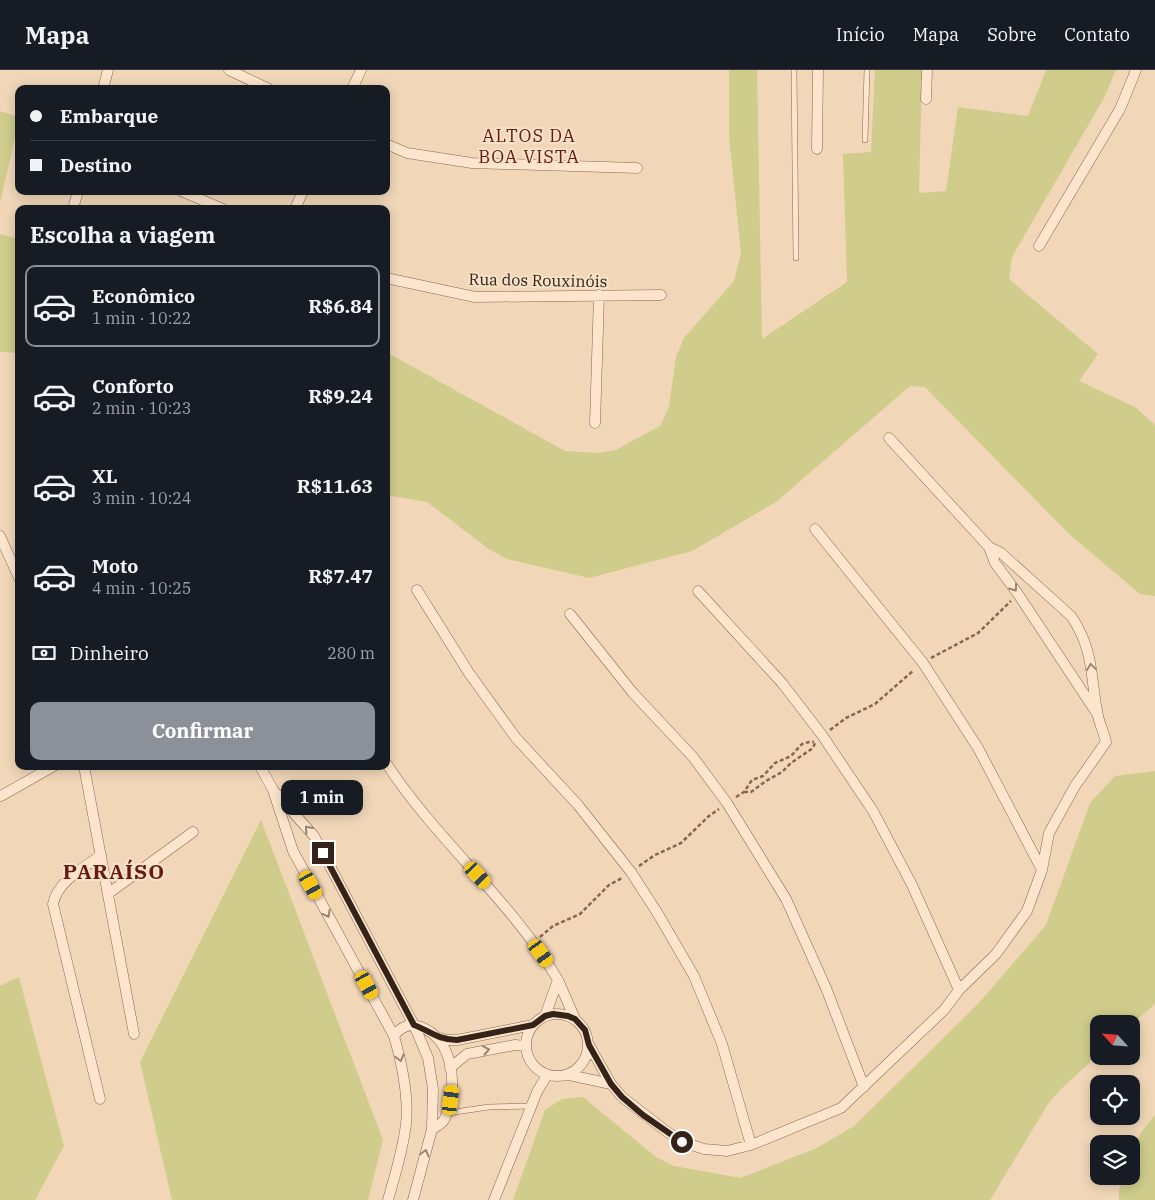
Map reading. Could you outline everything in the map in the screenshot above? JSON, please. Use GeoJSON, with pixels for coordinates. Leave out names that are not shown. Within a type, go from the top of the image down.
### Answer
{"type":"FeatureCollection","features":[{"type":"Feature","properties":{"kind":"street"},"geometry":{"type":"LineString","coordinates":[[104,85],[108,70]]}},
{"type":"Feature","properties":{"kind":"street"},"geometry":{"type":"LineString","coordinates":[[229,70],[261,85]]}},
{"type":"Feature","properties":{"kind":"street"},"geometry":{"type":"LineString","coordinates":[[354,85],[361,70]]}},
{"type":"Feature","properties":{"kind":"street"},"geometry":{"type":"LineString","coordinates":[[817,150],[818,70]]}},
{"type":"Feature","properties":{"kind":"street"},"geometry":{"type":"LineString","coordinates":[[926,99],[927,70]]}},
{"type":"Feature","properties":{"kind":"street"},"geometry":{"type":"LineString","coordinates":[[1039,246],[1120,109],[1136,70]]}},
{"type":"Feature","properties":{"kind":"street"},"geometry":{"type":"LineString","coordinates":[[390,146],[407,153],[472,163],[637,168]]}},
{"type":"Feature","properties":{"kind":"street"},"geometry":{"type":"LineString","coordinates":[[190,195],[213,205]]}},
{"type":"Feature","properties":{"kind":"street","name":"Rua dos Rouxinóis"},"geometry":{"type":"LineString","coordinates":[[390,279],[475,296],[661,295]]}},
{"type":"Feature","properties":{"kind":"street"},"geometry":{"type":"LineString","coordinates":[[595,423],[599,296]]}},
{"type":"Feature","properties":{"kind":"street"},"geometry":{"type":"LineString","coordinates":[[390,768],[433,825],[490,887],[538,950],[558,980],[575,1019],[585,1030],[589,1045],[611,1084],[622,1097],[643,1115],[682,1142],[704,1149],[727,1151],[751,1145],[841,1108],[944,1010],[959,990],[996,954],[1027,910],[1042,870],[1049,833],[1075,786],[1106,742],[1098,715],[1088,647],[1078,627],[1062,607],[1001,553],[989,547],[889,438]]}},
{"type":"Feature","properties":{"kind":"street"},"geometry":{"type":"LineString","coordinates":[[815,529],[923,663],[978,748],[1042,870]]}},
{"type":"Feature","properties":{"kind":"street"},"geometry":{"type":"LineString","coordinates":[[0,536],[15,569]]}},
{"type":"Feature","properties":{"kind":"street"},"geometry":{"type":"LineString","coordinates":[[989,547],[995,563],[1018,594],[1098,715]]}},
{"type":"Feature","properties":{"kind":"street"},"geometry":{"type":"LineString","coordinates":[[417,590],[469,673],[516,738],[578,805],[631,872],[658,914],[694,976],[722,1044],[751,1145]]}},
{"type":"Feature","properties":{"kind":"street"},"geometry":{"type":"LineString","coordinates":[[698,591],[782,683],[822,735],[873,811],[912,885],[959,990]]}},
{"type":"Feature","properties":{"kind":"street"},"geometry":{"type":"LineString","coordinates":[[570,614],[633,693],[693,757],[727,803],[786,898],[826,988],[864,1087]]}},
{"type":"Feature","properties":{"kind":"street"},"geometry":{"type":"LineString","coordinates":[[1,796],[47,770]]}},
{"type":"Feature","properties":{"kind":"street"},"geometry":{"type":"LineString","coordinates":[[85,770],[134,1034]]}},
{"type":"Feature","properties":{"kind":"street"},"geometry":{"type":"LineString","coordinates":[[262,770],[273,790],[292,851],[394,1036],[403,1068],[406,1123],[388,1200]]}},
{"type":"Feature","properties":{"kind":"street"},"geometry":{"type":"LineString","coordinates":[[273,790],[314,836],[414,1025],[428,1058],[433,1089],[432,1129],[413,1200]]}},
{"type":"Feature","properties":{"kind":"street"},"geometry":{"type":"LineString","coordinates":[[109,893],[192,832]]}},
{"type":"Feature","properties":{"kind":"street"},"geometry":{"type":"LineString","coordinates":[[100,1100],[54,904],[56,894],[61,885],[101,855]]}},
{"type":"Feature","properties":{"kind":"street"},"geometry":{"type":"LineString","coordinates":[[545,1016],[558,980]]}},
{"type":"Feature","properties":{"kind":"street"},"geometry":{"type":"LineString","coordinates":[[436,1037],[457,1040],[533,1025],[545,1016],[560,1014],[575,1019]]}},
{"type":"Feature","properties":{"kind":"street"},"geometry":{"type":"LineString","coordinates":[[394,1036],[403,1027],[414,1025],[428,1030],[436,1037],[448,1057],[452,1090],[447,1113],[444,1121],[432,1129]]}},
{"type":"Feature","properties":{"kind":"street"},"geometry":{"type":"LineString","coordinates":[[533,1025],[526,1039],[526,1054],[534,1067],[546,1075],[554,1077],[569,1075],[611,1084]]}},
{"type":"Feature","properties":{"kind":"street"},"geometry":{"type":"LineString","coordinates":[[450,1068],[467,1054],[514,1045],[526,1046]]}},
{"type":"Feature","properties":{"kind":"street"},"geometry":{"type":"LineString","coordinates":[[569,1075],[586,1060],[589,1045]]}},
{"type":"Feature","properties":{"kind":"street"},"geometry":{"type":"LineString","coordinates":[[494,1200],[531,1106],[546,1075]]}},
{"type":"Feature","properties":{"kind":"lane"},"geometry":{"type":"LineString","coordinates":[[794,70],[796,258]]}},
{"type":"Feature","properties":{"kind":"lane"},"geometry":{"type":"LineString","coordinates":[[865,140],[867,70]]}},
{"type":"Feature","properties":{"kind":"lane"},"geometry":{"type":"LineString","coordinates":[[447,1113],[489,1107],[531,1106]]}},
{"type":"Feature","properties":{"kind":"path"},"geometry":{"type":"LineString","coordinates":[[815,743],[813,748],[794,761],[782,772],[751,792],[744,792],[752,780],[763,776],[775,762],[790,756],[802,744],[815,743]]}},
{"type":"Feature","properties":{"kind":"path"},"geometry":{"type":"LineString","coordinates":[[790,756],[794,761]]}},
{"type":"Feature","properties":{"kind":"path"},"geometry":{"type":"LineString","coordinates":[[763,776],[766,781]]}},
{"type":"Feature","properties":{"kind":"shaded area"},"geometry":{"type":"Polygon","coordinates":[[[729,70],[757,70],[762,339],[847,282],[843,154],[871,152],[875,70],[922,70],[919,193],[946,191],[958,107],[1028,116],[1046,70],[1116,70],[1104,98],[1012,257],[1009,279],[1098,354],[1079,381],[1135,407],[1155,425],[1155,596],[1140,594],[1069,534],[925,387],[910,386],[776,502],[692,551],[589,578],[507,559],[489,549],[427,502],[390,496],[390,354],[565,451],[596,453],[616,450],[660,426],[669,407],[676,357],[684,338],[734,281],[741,253],[729,136],[729,70]]]}},
{"type":"Feature","properties":{"kind":"shaded area"},"geometry":{"type":"Polygon","coordinates":[[[0,111],[15,116],[15,137],[0,203],[0,111]]]}},
{"type":"Feature","properties":{"kind":"shaded area"},"geometry":{"type":"Polygon","coordinates":[[[0,234],[15,238],[15,353],[0,352],[0,234]]]}},
{"type":"Feature","properties":{"kind":"shaded area"},"geometry":{"type":"Polygon","coordinates":[[[1155,771],[1155,1004],[1140,1017],[1140,1015],[1090,1015],[1090,1062],[1048,1104],[990,1200],[513,1200],[545,1110],[562,1099],[583,1097],[656,1157],[674,1166],[740,1178],[817,1148],[854,1126],[979,1003],[1046,925],[1090,803],[1115,776],[1155,771]]]}},
{"type":"Feature","properties":{"kind":"shaded area"},"geometry":{"type":"Polygon","coordinates":[[[261,820],[383,1140],[368,1200],[172,1200],[140,1062],[261,820]]]}},
{"type":"Feature","properties":{"kind":"shaded area"},"geometry":{"type":"Polygon","coordinates":[[[19,977],[64,1146],[35,1200],[0,1200],[0,986],[19,977]]]}},
{"type":"Feature","properties":{"kind":"shaded area"},"geometry":{"type":"Polygon","coordinates":[[[1155,1115],[1155,1200],[1119,1200],[1121,1185],[1140,1185],[1140,1135],[1155,1115]]]}},
{"type":"Feature","properties":{"kind":"district","name":"ALTOS DA BOA VISTA"},"geometry":{"type":"Point","coordinates":[529,145]}},
{"type":"Feature","properties":{"kind":"district","name":"PARAÍSO"},"geometry":{"type":"Point","coordinates":[114,871]}},
{"type":"Feature","properties":{"kind":"route"},"geometry":{"type":"LineString","coordinates":[[323,853],[414,1025],[428,1030],[436,1037],[457,1040],[533,1025],[545,1016],[553,1014],[560,1014],[575,1019],[585,1030],[589,1045],[611,1084],[622,1097],[643,1115],[682,1142]]}}]}
